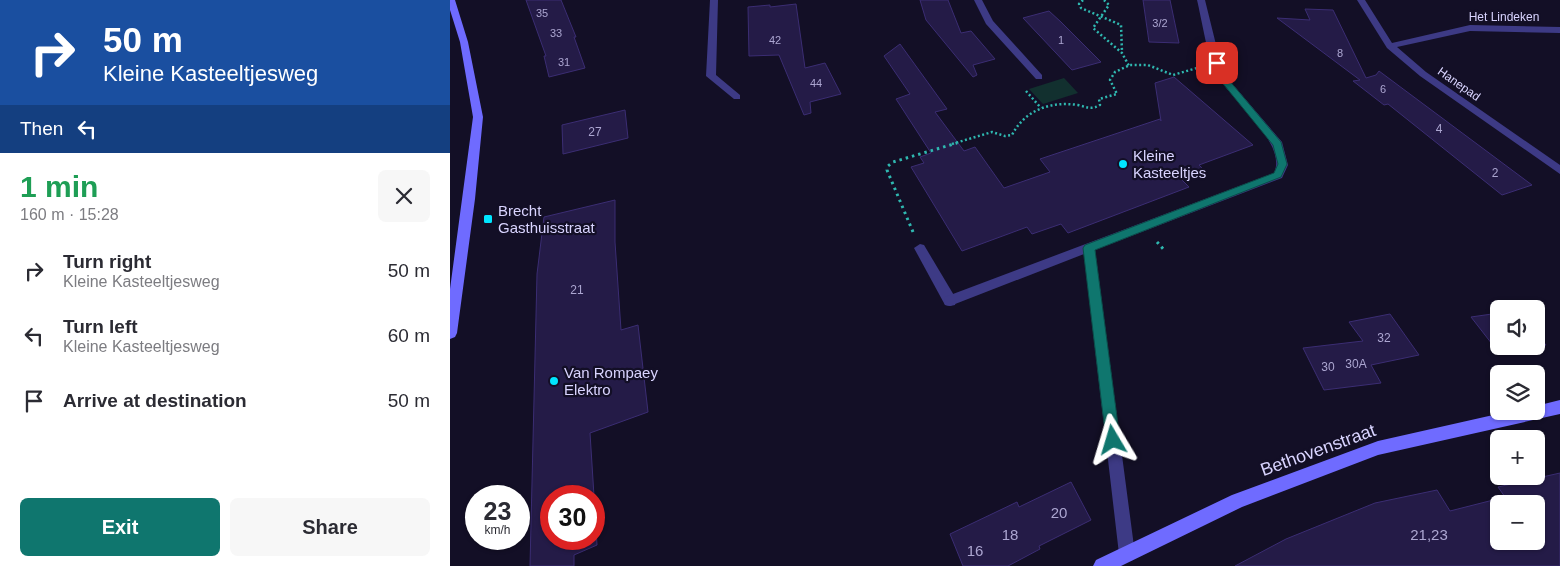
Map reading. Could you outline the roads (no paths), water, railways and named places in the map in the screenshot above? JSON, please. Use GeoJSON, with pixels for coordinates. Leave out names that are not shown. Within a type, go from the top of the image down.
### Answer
{"type":"FeatureCollection","features":[{"type":"Feature","properties":{"kind":"main road"},"geometry":{"type":"LineString","coordinates":[[450,333],[469,200],[478,117],[464,42],[451,0]]}},
{"type":"Feature","properties":{"kind":"main road","name":"Bethovenstraat"},"geometry":{"type":"LineString","coordinates":[[1102,566],[1238,501],[1378,448],[1560,407]]}},
{"type":"Feature","properties":{"kind":"street"},"geometry":{"type":"LineString","coordinates":[[714,0],[711,76],[736,97]]}},
{"type":"Feature","properties":{"kind":"street"},"geometry":{"type":"LineString","coordinates":[[978,0],[989,22],[1039,77]]}},
{"type":"Feature","properties":{"kind":"street"},"geometry":{"type":"LineString","coordinates":[[920,248],[950,301],[1278,175],[1282,164],[1278,144],[1219,73],[1201,0]]}},
{"type":"Feature","properties":{"kind":"street","name":"Hanepad"},"geometry":{"type":"LineString","coordinates":[[1361,0],[1390,46],[1423,74],[1560,170]]}},
{"type":"Feature","properties":{"kind":"street","name":"Het Lindeken"},"geometry":{"type":"LineString","coordinates":[[1390,46],[1470,28],[1560,30]]}},
{"type":"Feature","properties":{"kind":"street"},"geometry":{"type":"LineString","coordinates":[[1089,248],[1127,554]]}},
{"type":"Feature","properties":{"kind":"place","name":"Kleine Kasteeltjes"},"geometry":{"type":"Point","coordinates":[1123,164]}},
{"type":"Feature","properties":{"kind":"place","name":"Brecht Gasthuisstraat"},"geometry":{"type":"Point","coordinates":[488,219]}},
{"type":"Feature","properties":{"kind":"place","name":"Van Rompaey Elektro"},"geometry":{"type":"Point","coordinates":[554,381]}}]}
